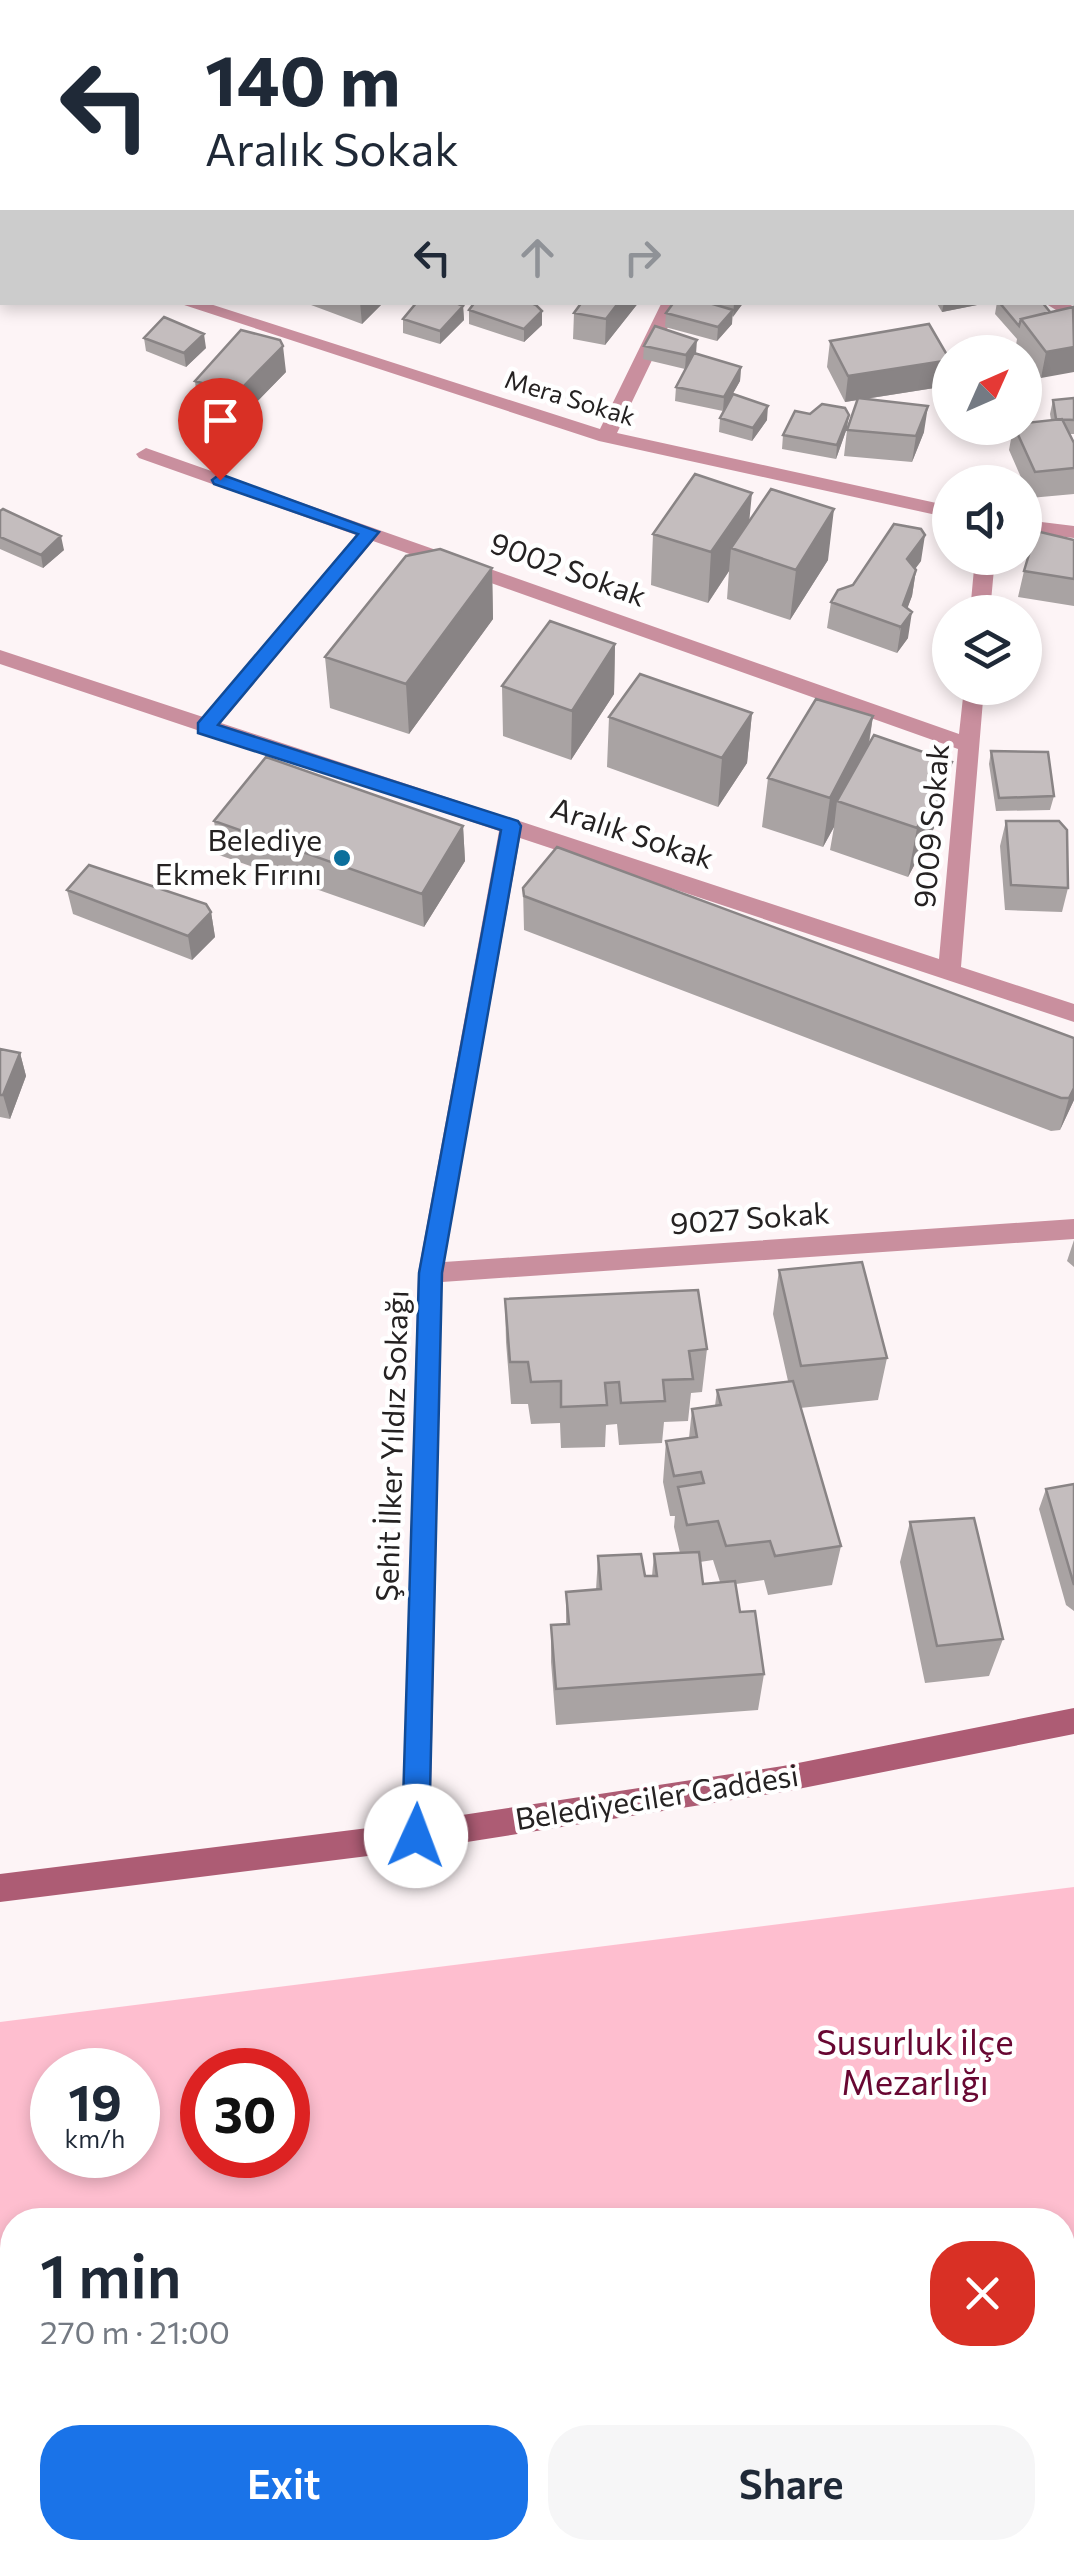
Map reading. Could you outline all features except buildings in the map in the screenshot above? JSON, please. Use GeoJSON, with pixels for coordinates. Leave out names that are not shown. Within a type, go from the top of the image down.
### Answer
{"type":"FeatureCollection","features":[{"type":"Feature","properties":{"kind":"street","name":"Mera Sokak"},"geometry":{"type":"LineString","coordinates":[[193,305],[606,437],[932,508]]}},
{"type":"Feature","properties":{"kind":"street"},"geometry":{"type":"LineString","coordinates":[[606,437],[670,305]]}},
{"type":"Feature","properties":{"kind":"street","name":"9002 Sokak"},"geometry":{"type":"LineString","coordinates":[[146,454],[969,744]]}},
{"type":"Feature","properties":{"kind":"street"},"geometry":{"type":"LineString","coordinates":[[1042,528],[1074,532]]}},
{"type":"Feature","properties":{"kind":"street"},"geometry":{"type":"LineString","coordinates":[[205,728],[370,532]]}},
{"type":"Feature","properties":{"kind":"street","name":"Aralık Sokak"},"geometry":{"type":"LineString","coordinates":[[0,657],[1074,1013]]}},
{"type":"Feature","properties":{"kind":"street","name":"9009 Sokak"},"geometry":{"type":"LineString","coordinates":[[949,970],[972,705]]}},
{"type":"Feature","properties":{"kind":"street","name":"Şehit İlker Yıldız Sokağı"},"geometry":{"type":"LineString","coordinates":[[416,1836],[430,1273],[511,826]]}},
{"type":"Feature","properties":{"kind":"street","name":"9027 Sokak"},"geometry":{"type":"LineString","coordinates":[[430,1273],[1074,1229]]}},
{"type":"Feature","properties":{"kind":"street","name":"Belediyeciler Caddesi"},"geometry":{"type":"LineString","coordinates":[[0,1888],[416,1836],[782,1779],[1074,1720]]}},
{"type":"Feature","properties":{"kind":"green space","name":"Susurluk ilçe Mezarlığı"},"geometry":{"type":"Polygon","coordinates":[[[1074,1887],[1074,2208],[0,2208],[0,2022],[1074,1887]]]}},
{"type":"Feature","properties":{"kind":"place","name":"Belediye Ekmek Fırını"},"geometry":{"type":"Point","coordinates":[342,858]}},
{"type":"Feature","properties":{"kind":"route"},"geometry":{"type":"LineString","coordinates":[[220,480],[370,532],[205,728],[511,826],[430,1273],[416,1836]]}}]}
